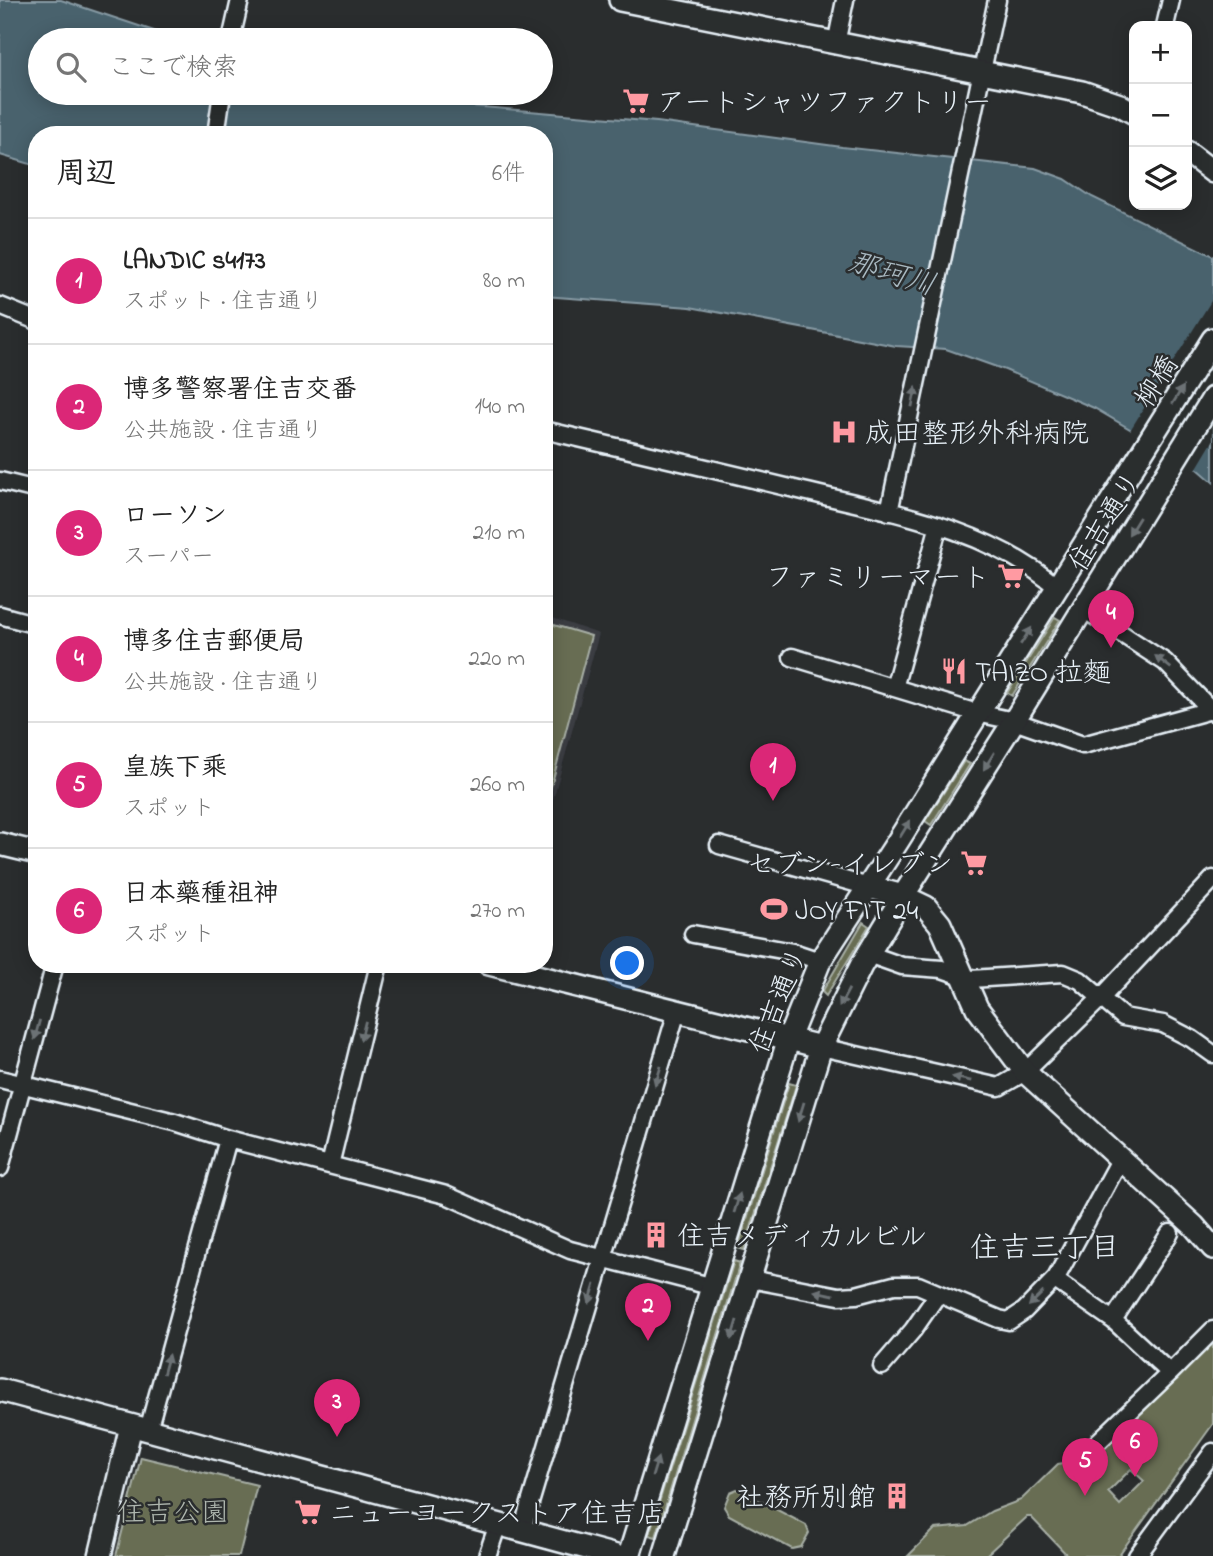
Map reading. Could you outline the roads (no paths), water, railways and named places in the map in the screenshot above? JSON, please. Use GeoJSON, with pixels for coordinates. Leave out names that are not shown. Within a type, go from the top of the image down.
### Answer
{"type":"FeatureCollection","features":[{"type":"Feature","properties":{"kind":"street"},"geometry":{"type":"LineString","coordinates":[[234,28],[240,0]]}},
{"type":"Feature","properties":{"kind":"street"},"geometry":{"type":"LineString","coordinates":[[620,0],[1082,92],[1129,110]]}},
{"type":"Feature","properties":{"kind":"street"},"geometry":{"type":"LineString","coordinates":[[836,44],[845,0]]}},
{"type":"Feature","properties":{"kind":"street"},"geometry":{"type":"LineString","coordinates":[[889,512],[967,153],[997,0]]}},
{"type":"Feature","properties":{"kind":"street"},"geometry":{"type":"LineString","coordinates":[[1166,21],[1171,0]]}},
{"type":"Feature","properties":{"kind":"street"},"geometry":{"type":"LineString","coordinates":[[217,126],[220,105]]}},
{"type":"Feature","properties":{"kind":"street"},"geometry":{"type":"LineString","coordinates":[[1192,156],[1213,172]]}},
{"type":"Feature","properties":{"kind":"street"},"geometry":{"type":"LineString","coordinates":[[1,307],[28,318]]}},
{"type":"Feature","properties":{"kind":"street","name":"柳橋"},"geometry":{"type":"LineString","coordinates":[[1144,451],[1213,339]]}},
{"type":"Feature","properties":{"kind":"street","name":"柳橋"},"geometry":{"type":"LineString","coordinates":[[1170,468],[1213,398]]}},
{"type":"Feature","properties":{"kind":"street"},"geometry":{"type":"LineString","coordinates":[[553,432],[939,526],[1005,551],[1058,588]]}},
{"type":"Feature","properties":{"kind":"street","name":"住吉通り"},"geometry":{"type":"LineString","coordinates":[[629,1556],[710,1286],[789,1038],[820,961],[1144,451]]}},
{"type":"Feature","properties":{"kind":"street","name":"住吉通り"},"geometry":{"type":"LineString","coordinates":[[664,1556],[821,1047],[868,954],[1170,468]]}},
{"type":"Feature","properties":{"kind":"street"},"geometry":{"type":"LineString","coordinates":[[0,481],[28,489]]}},
{"type":"Feature","properties":{"kind":"street"},"geometry":{"type":"LineString","coordinates":[[894,688],[939,526]]}},
{"type":"Feature","properties":{"kind":"street"},"geometry":{"type":"LineString","coordinates":[[792,657],[977,712],[1014,720],[1083,745],[1212,711],[1165,662],[1082,608]]}},
{"type":"Feature","properties":{"kind":"street"},"geometry":{"type":"LineString","coordinates":[[0,615],[28,623]]}},
{"type":"Feature","properties":{"kind":"street"},"geometry":{"type":"LineString","coordinates":[[0,844],[28,851]]}},
{"type":"Feature","properties":{"kind":"street"},"geometry":{"type":"LineString","coordinates":[[719,845],[903,896],[926,907],[940,924],[978,1007],[1025,1072],[1194,1226],[1213,1248]]}},
{"type":"Feature","properties":{"kind":"street"},"geometry":{"type":"LineString","coordinates":[[525,973],[821,1047],[999,1087],[1025,1072],[1101,998],[1213,879]]}},
{"type":"Feature","properties":{"kind":"street"},"geometry":{"type":"LineString","coordinates":[[693,934],[793,952],[820,961]]}},
{"type":"Feature","properties":{"kind":"street"},"geometry":{"type":"LineString","coordinates":[[868,954],[902,967],[942,969],[962,977],[983,980],[1063,973],[1080,981],[1123,1017],[1163,1024],[1213,1054]]}},
{"type":"Feature","properties":{"kind":"street"},"geometry":{"type":"LineString","coordinates":[[0,1168],[53,973]]}},
{"type":"Feature","properties":{"kind":"street"},"geometry":{"type":"LineString","coordinates":[[330,1165],[377,973]]}},
{"type":"Feature","properties":{"kind":"street"},"geometry":{"type":"LineString","coordinates":[[522,1530],[677,1011]]}},
{"type":"Feature","properties":{"kind":"street"},"geometry":{"type":"LineString","coordinates":[[0,1079],[175,1122],[228,1139],[446,1195],[570,1250],[710,1286]]}},
{"type":"Feature","properties":{"kind":"street"},"geometry":{"type":"LineString","coordinates":[[100,1556],[228,1139]]}},
{"type":"Feature","properties":{"kind":"street"},"geometry":{"type":"LineString","coordinates":[[750,1279],[839,1296],[856,1296],[894,1285],[918,1285],[1009,1321],[1024,1311],[1055,1280],[1121,1158]]}},
{"type":"Feature","properties":{"kind":"street"},"geometry":{"type":"LineString","coordinates":[[1113,1320],[1170,1233]]}},
{"type":"Feature","properties":{"kind":"street"},"geometry":{"type":"LineString","coordinates":[[1055,1280],[1113,1320],[1170,1373]]}},
{"type":"Feature","properties":{"kind":"street"},"geometry":{"type":"LineString","coordinates":[[882,1366],[913,1331],[938,1294]]}},
{"type":"Feature","properties":{"kind":"street"},"geometry":{"type":"LineString","coordinates":[[1079,1460],[1213,1330]]}},
{"type":"Feature","properties":{"kind":"street"},"geometry":{"type":"LineString","coordinates":[[0,1390],[616,1556]]}},
{"type":"Feature","properties":{"kind":"street"},"geometry":{"type":"LineString","coordinates":[[1137,1556],[1213,1452]]}},
{"type":"Feature","properties":{"kind":"street"},"geometry":{"type":"LineString","coordinates":[[487,1556],[498,1524]]}},
{"type":"Feature","properties":{"kind":"water","name":"那珂川"},"geometry":{"type":"Polygon","coordinates":[[[0,0],[61,0],[145,28],[28,28],[28,105],[463,105],[657,122],[842,147],[1035,168],[1065,179],[1092,197],[1213,256],[1213,482],[1198,469],[1094,408],[1005,370],[946,349],[896,346],[690,307],[553,297],[553,126],[28,126],[28,163],[0,155],[0,0]]]}},
{"type":"Feature","properties":{"kind":"place","name":"アートシャツファクトリー"},"geometry":{"type":"Point","coordinates":[636,101]}},
{"type":"Feature","properties":{"kind":"place","name":"成田整形外科病院"},"geometry":{"type":"Point","coordinates":[844,432]}},
{"type":"Feature","properties":{"kind":"place","name":"ファミリーマート"},"geometry":{"type":"Point","coordinates":[1011,576]}},
{"type":"Feature","properties":{"kind":"place","name":"博多住吉郵便局"},"geometry":{"type":"Point","coordinates":[1111,648]}},
{"type":"Feature","properties":{"kind":"place","name":"TAIZO 拉麵"},"geometry":{"type":"Point","coordinates":[954,671]}},
{"type":"Feature","properties":{"kind":"place","name":"LANDIC s4173"},"geometry":{"type":"Point","coordinates":[773,801]}},
{"type":"Feature","properties":{"kind":"place","name":"セブン-イレブン"},"geometry":{"type":"Point","coordinates":[974,863]}},
{"type":"Feature","properties":{"kind":"place","name":"JOY FIT 24"},"geometry":{"type":"Point","coordinates":[774,909]}},
{"type":"Feature","properties":{"kind":"place","name":"住吉メディカルビル"},"geometry":{"type":"Point","coordinates":[656,1235]}},
{"type":"Feature","properties":{"kind":"place","name":"博多警察署住吉交番"},"geometry":{"type":"Point","coordinates":[648,1341]}},
{"type":"Feature","properties":{"kind":"place","name":"ローソン"},"geometry":{"type":"Point","coordinates":[337,1437]}},
{"type":"Feature","properties":{"kind":"place","name":"日本藥種祖神"},"geometry":{"type":"Point","coordinates":[1135,1477]}},
{"type":"Feature","properties":{"kind":"place","name":"社務所別館"},"geometry":{"type":"Point","coordinates":[897,1496]}},
{"type":"Feature","properties":{"kind":"place","name":"皇族下乘"},"geometry":{"type":"Point","coordinates":[1085,1496]}},
{"type":"Feature","properties":{"kind":"place","name":"ニューヨークストア住吉店"},"geometry":{"type":"Point","coordinates":[308,1512]}},
{"type":"Feature","properties":{"kind":"district","name":"住吉三丁目"},"geometry":{"type":"Point","coordinates":[1045,1247]}},
{"type":"Feature","properties":{"kind":"park label","name":"住吉公園"},"geometry":{"type":"Point","coordinates":[173,1511]}}]}
